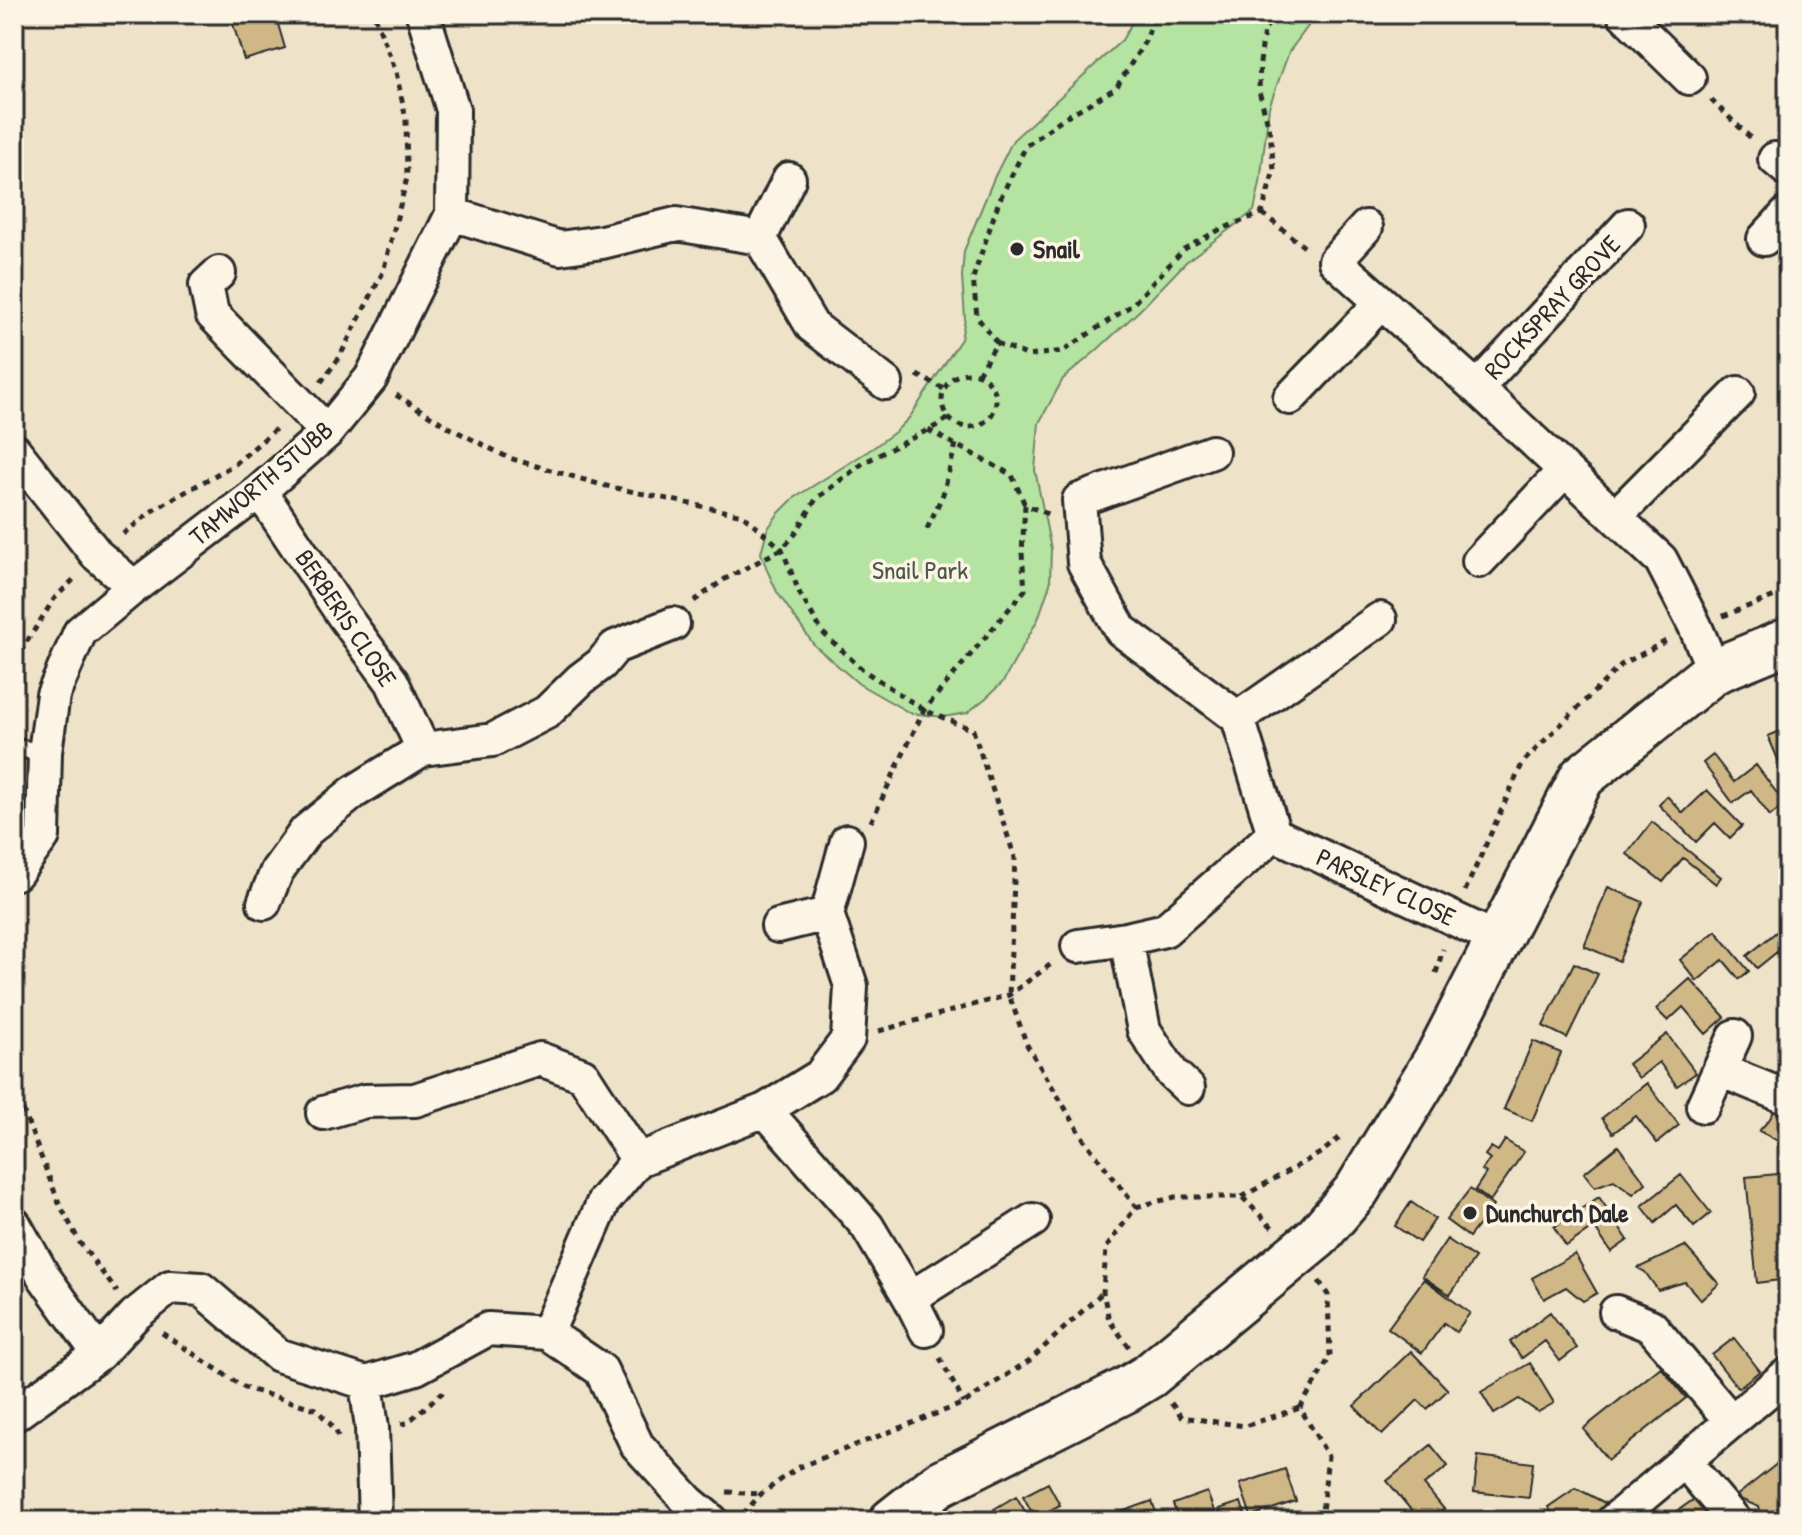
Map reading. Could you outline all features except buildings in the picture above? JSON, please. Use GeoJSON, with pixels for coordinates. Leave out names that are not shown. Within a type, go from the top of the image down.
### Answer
{"type":"FeatureCollection","features":[{"type":"Feature","properties":{"kind":"street","name":"TAMWORTH STUBB"},"geometry":{"type":"LineString","coordinates":[[14,873],[43,836],[29,750],[80,632],[260,491],[327,432],[371,378],[452,214],[453,110],[423,14]]}},
{"type":"Feature","properties":{"kind":"street"},"geometry":{"type":"LineString","coordinates":[[1624,14],[1689,78]]}},
{"type":"Feature","properties":{"kind":"street"},"geometry":{"type":"LineString","coordinates":[[760,238],[789,179]]}},
{"type":"Feature","properties":{"kind":"street"},"geometry":{"type":"LineString","coordinates":[[1764,239],[1788,213]]}},
{"type":"Feature","properties":{"kind":"street"},"geometry":{"type":"LineString","coordinates":[[452,214],[560,248],[602,242],[676,224],[760,238],[812,326],[886,383]]}},
{"type":"Feature","properties":{"kind":"street","name":"ROCKSPRAY GROVE"},"geometry":{"type":"LineString","coordinates":[[1477,388],[1628,225]]}},
{"type":"Feature","properties":{"kind":"street"},"geometry":{"type":"LineString","coordinates":[[1335,261],[1366,227]]}},
{"type":"Feature","properties":{"kind":"street","name":"ROCKSPRAY GROVE"},"geometry":{"type":"LineString","coordinates":[[1335,261],[1661,560],[1714,671]]}},
{"type":"Feature","properties":{"kind":"street"},"geometry":{"type":"LineString","coordinates":[[219,273],[206,285],[212,314],[327,432]]}},
{"type":"Feature","properties":{"kind":"street"},"geometry":{"type":"LineString","coordinates":[[1290,398],[1381,303]]}},
{"type":"Feature","properties":{"kind":"street"},"geometry":{"type":"LineString","coordinates":[[1616,516],[1738,393]]}},
{"type":"Feature","properties":{"kind":"street"},"geometry":{"type":"LineString","coordinates":[[14,450],[97,555],[134,587]]}},
{"type":"Feature","properties":{"kind":"street"},"geometry":{"type":"LineString","coordinates":[[1078,946],[1165,930],[1274,834],[1238,718],[1121,630],[1084,563],[1079,500],[1212,452]]}},
{"type":"Feature","properties":{"kind":"street"},"geometry":{"type":"LineString","coordinates":[[1479,561],[1564,471]]}},
{"type":"Feature","properties":{"kind":"street","name":"BERBERIS CLOSE"},"geometry":{"type":"LineString","coordinates":[[260,491],[392,682],[423,749]]}},
{"type":"Feature","properties":{"kind":"street"},"geometry":{"type":"LineString","coordinates":[[1238,718],[1380,619]]}},
{"type":"Feature","properties":{"kind":"street"},"geometry":{"type":"LineString","coordinates":[[264,903],[277,871],[306,831],[354,792],[423,749],[493,740],[547,712],[601,664],[615,647],[673,624]]}},
{"type":"Feature","properties":{"kind":"street"},"geometry":{"type":"LineString","coordinates":[[892,1521],[939,1484],[1149,1376],[1317,1237],[1357,1190],[1438,1057],[1582,777],[1714,671],[1788,641]]}},
{"type":"Feature","properties":{"kind":"street","name":"PARSLEY CLOSE"},"geometry":{"type":"LineString","coordinates":[[1274,834],[1499,940]]}},
{"type":"Feature","properties":{"kind":"street"},"geometry":{"type":"LineString","coordinates":[[547,1333],[604,1201],[638,1160],[765,1110],[820,1076],[848,1039],[851,986],[827,914],[847,841]]}},
{"type":"Feature","properties":{"kind":"street"},"geometry":{"type":"LineString","coordinates":[[778,926],[827,914]]}},
{"type":"Feature","properties":{"kind":"street"},"geometry":{"type":"LineString","coordinates":[[1126,939],[1144,1030],[1172,1073],[1188,1088]]}},
{"type":"Feature","properties":{"kind":"street"},"geometry":{"type":"LineString","coordinates":[[1703,1106],[1735,1036]]}},
{"type":"Feature","properties":{"kind":"street"},"geometry":{"type":"LineString","coordinates":[[323,1113],[365,1101],[415,1100],[540,1059],[583,1075],[638,1160]]}},
{"type":"Feature","properties":{"kind":"street"},"geometry":{"type":"LineString","coordinates":[[1720,1070],[1788,1098]]}},
{"type":"Feature","properties":{"kind":"street"},"geometry":{"type":"LineString","coordinates":[[765,1110],[867,1226],[926,1330]]}},
{"type":"Feature","properties":{"kind":"street"},"geometry":{"type":"LineString","coordinates":[[910,1298],[1033,1220]]}},
{"type":"Feature","properties":{"kind":"street"},"geometry":{"type":"LineString","coordinates":[[14,1224],[44,1277],[99,1354]]}},
{"type":"Feature","properties":{"kind":"street"},"geometry":{"type":"LineString","coordinates":[[14,1415],[99,1354],[135,1315],[170,1287],[201,1289],[278,1355],[366,1383],[416,1368],[488,1329],[547,1333],[601,1370],[637,1445],[689,1502],[712,1521]]}},
{"type":"Feature","properties":{"kind":"street"},"geometry":{"type":"LineString","coordinates":[[1616,1312],[1651,1326],[1731,1421]]}},
{"type":"Feature","properties":{"kind":"street"},"geometry":{"type":"LineString","coordinates":[[1613,1521],[1788,1374]]}},
{"type":"Feature","properties":{"kind":"street"},"geometry":{"type":"LineString","coordinates":[[366,1383],[372,1428],[375,1521]]}},
{"type":"Feature","properties":{"kind":"street"},"geometry":{"type":"LineString","coordinates":[[1685,1462],[1735,1521]]}},
{"type":"Feature","properties":{"kind":"path"},"geometry":{"type":"LineString","coordinates":[[1154,14],[1147,38],[1116,88],[1062,119],[1026,146],[999,201],[973,278],[977,317],[997,343],[1029,356],[1063,351],[1132,305],[1184,249],[1219,230],[1262,213]]}},
{"type":"Feature","properties":{"kind":"path"},"geometry":{"type":"LineString","coordinates":[[1262,213],[1274,170],[1270,132],[1259,91],[1260,63],[1264,30],[1276,14]]}},
{"type":"Feature","properties":{"kind":"path"},"geometry":{"type":"LineString","coordinates":[[1689,78],[1750,138],[1782,164]]}},
{"type":"Feature","properties":{"kind":"path"},"geometry":{"type":"LineString","coordinates":[[1262,213],[1324,262],[1335,261]]}},
{"type":"Feature","properties":{"kind":"path"},"geometry":{"type":"LineString","coordinates":[[978,374],[997,343]]}},
{"type":"Feature","properties":{"kind":"path"},"geometry":{"type":"LineString","coordinates":[[339,358],[452,429],[509,458],[602,485],[743,515],[782,549],[800,594],[823,633],[863,670],[924,710],[973,730],[1015,858],[1009,995],[1034,1057],[1085,1141],[1136,1207],[1106,1248],[1103,1292],[1109,1320],[1182,1417],[1245,1426],[1300,1408]]}},
{"type":"Feature","properties":{"kind":"path"},"geometry":{"type":"LineString","coordinates":[[978,374],[993,386],[996,404],[990,418],[971,428],[961,427],[949,418],[945,414],[942,394],[946,385],[958,375],[978,374]]}},
{"type":"Feature","properties":{"kind":"path"},"geometry":{"type":"LineString","coordinates":[[673,624],[671,607],[698,600],[725,579],[782,549],[796,533],[816,499],[863,463],[949,418]]}},
{"type":"Feature","properties":{"kind":"path"},"geometry":{"type":"LineString","coordinates":[[847,841],[866,832],[924,710],[1025,590],[1022,553],[1025,505],[1012,475],[928,430]]}},
{"type":"Feature","properties":{"kind":"path"},"geometry":{"type":"LineString","coordinates":[[927,529],[943,494],[956,444]]}},
{"type":"Feature","properties":{"kind":"path"},"geometry":{"type":"LineString","coordinates":[[1025,505],[1081,526]]}},
{"type":"Feature","properties":{"kind":"path"},"geometry":{"type":"LineString","coordinates":[[848,1039],[1009,995],[1078,946]]}},
{"type":"Feature","properties":{"kind":"path"},"geometry":{"type":"LineString","coordinates":[[737,1521],[761,1494],[799,1467],[964,1403],[1030,1360],[1103,1292]]}},
{"type":"Feature","properties":{"kind":"path"},"geometry":{"type":"LineString","coordinates":[[926,1330],[964,1403]]}},
{"type":"Feature","properties":{"kind":"path"},"geometry":{"type":"LineString","coordinates":[[336,1430],[407,1423],[449,1387]]}},
{"type":"Feature","properties":{"kind":"green space","name":"Snail Park"},"geometry":{"type":"Polygon","coordinates":[[[1137,14],[1317,14],[1289,52],[1269,107],[1254,211],[1187,261],[1141,309],[1063,379],[1039,423],[1035,470],[1051,549],[1050,584],[1038,619],[1003,682],[967,713],[943,717],[910,713],[859,684],[814,645],[777,592],[768,572],[761,553],[767,530],[794,498],[873,448],[909,418],[961,339],[965,319],[964,251],[1013,140],[1122,40],[1137,14]]]}},
{"type":"Feature","properties":{"kind":"place","name":"Snail"},"geometry":{"type":"Point","coordinates":[1017,249]}},
{"type":"Feature","properties":{"kind":"place","name":"Dunchurch Dale"},"geometry":{"type":"Point","coordinates":[1470,1213]}}]}
